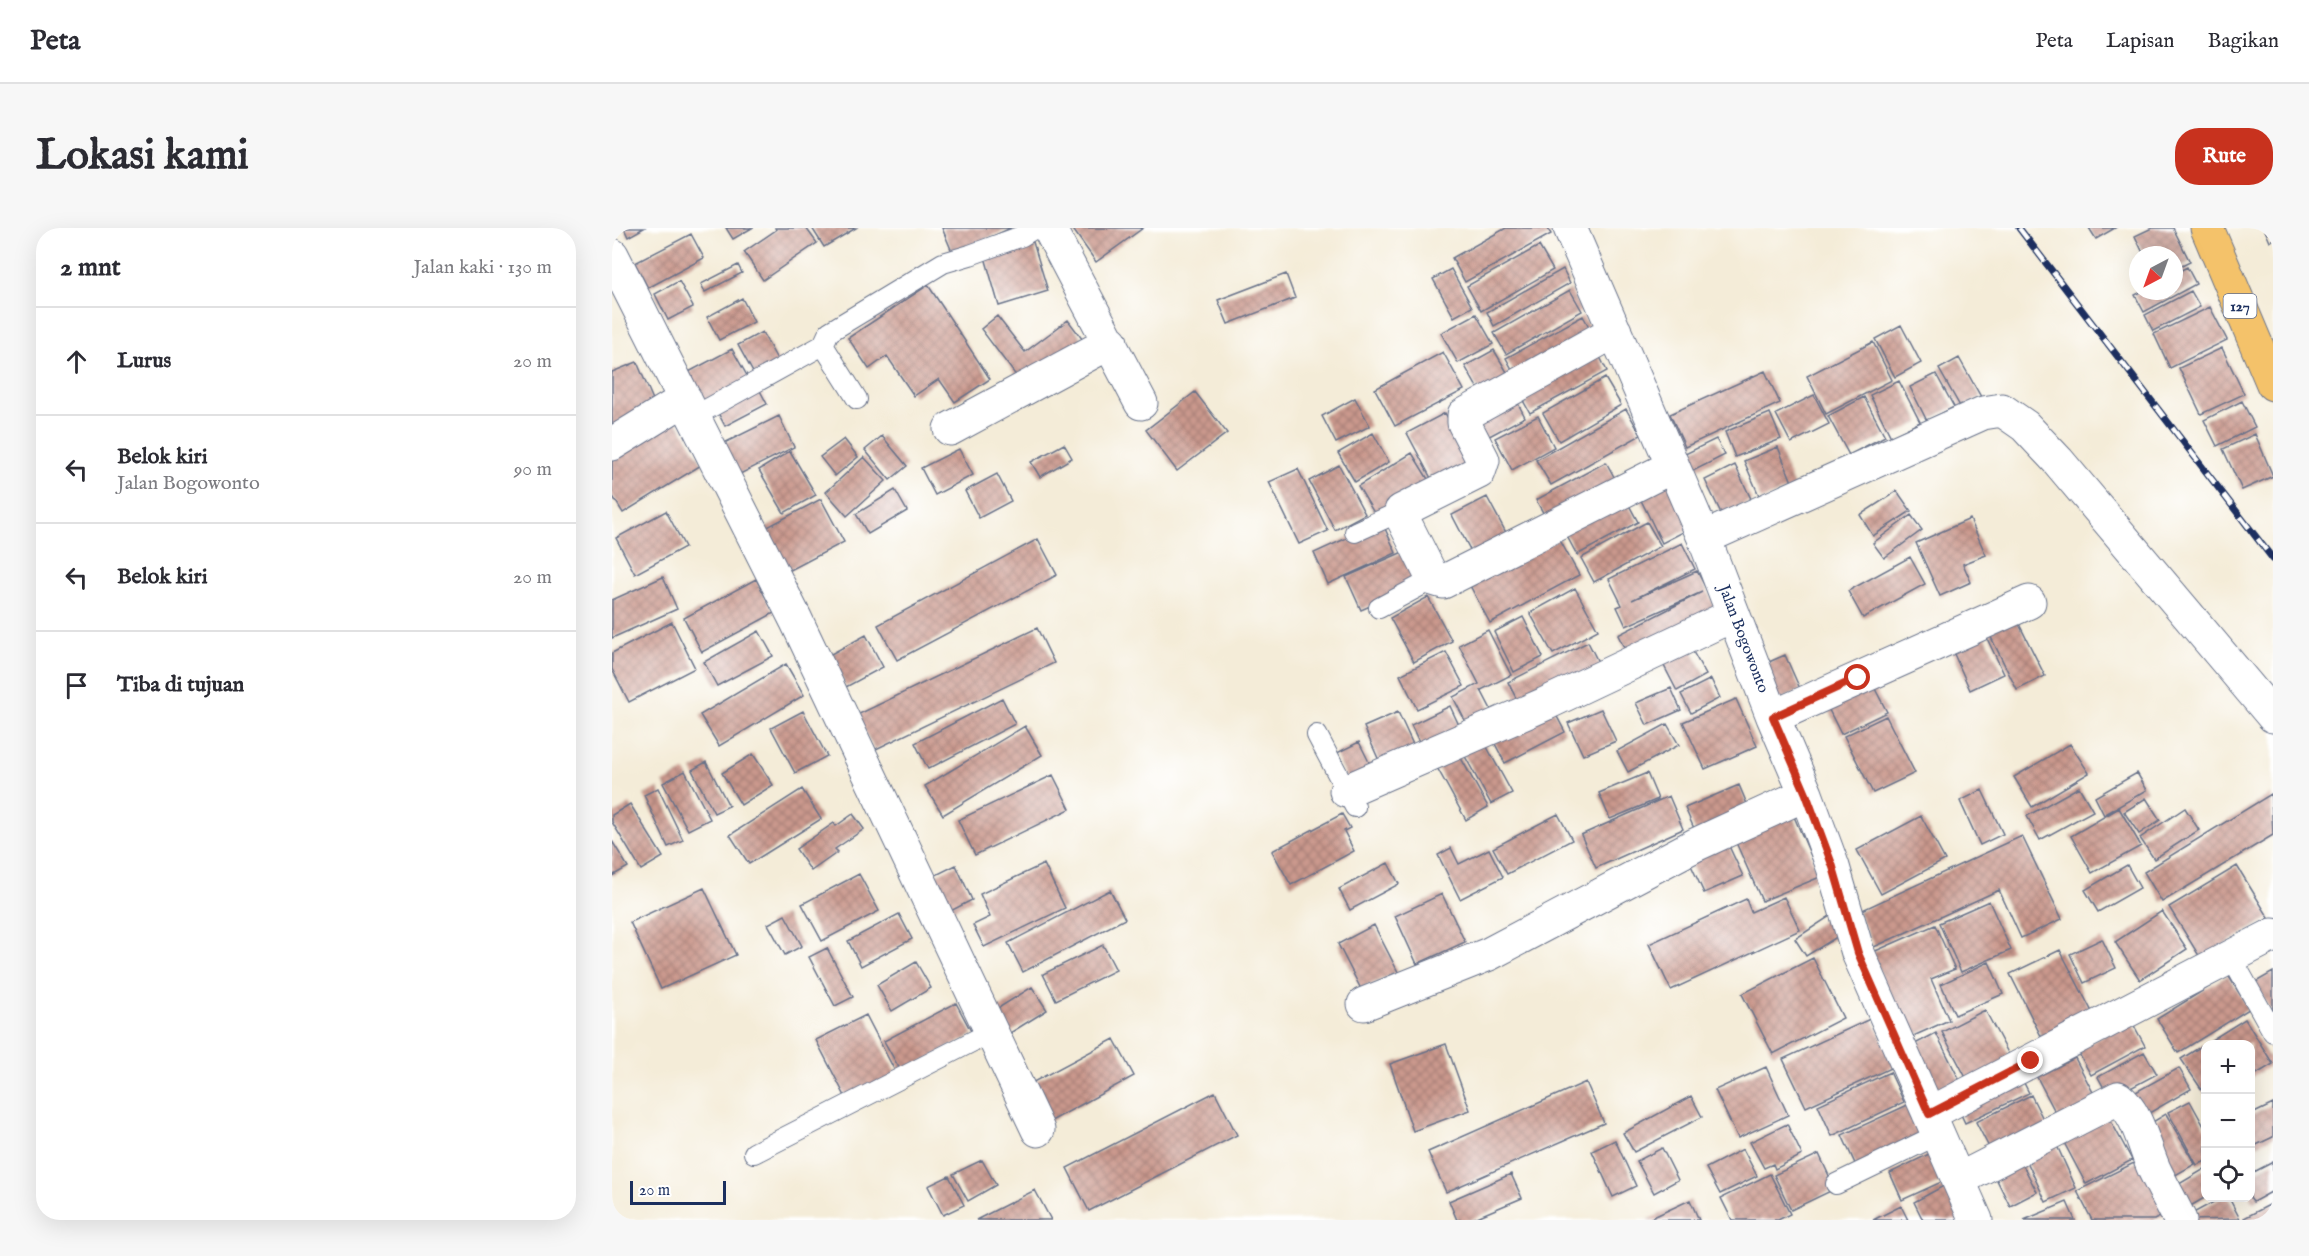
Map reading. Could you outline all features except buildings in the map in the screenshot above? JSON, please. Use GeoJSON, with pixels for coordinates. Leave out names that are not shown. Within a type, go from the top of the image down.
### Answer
{"type":"FeatureCollection","features":[{"type":"Feature","properties":{"kind":"main road","name":"127"},"geometry":{"type":"LineString","coordinates":[[2207,228],[2273,384]]}},
{"type":"Feature","properties":{"kind":"street"},"geometry":{"type":"LineString","coordinates":[[1049,228],[1111,342],[1141,403]]}},
{"type":"Feature","properties":{"kind":"street","name":"Jalan Bogowonto"},"geometry":{"type":"LineString","coordinates":[[1570,228],[1704,538],[1773,717],[1806,794],[1833,867],[1858,953],[1960,1179],[1976,1220]]}},
{"type":"Feature","properties":{"kind":"street"},"geometry":{"type":"LineString","coordinates":[[612,255],[796,620],[1038,1130]]}},
{"type":"Feature","properties":{"kind":"street"},"geometry":{"type":"LineString","coordinates":[[1615,331],[1464,415],[1464,423],[1483,460],[1479,472],[1401,512],[1402,517],[1434,579],[1443,582],[1673,466]]}},
{"type":"Feature","properties":{"kind":"street"},"geometry":{"type":"LineString","coordinates":[[950,429],[1111,342]]}},
{"type":"Feature","properties":{"kind":"street"},"geometry":{"type":"LineString","coordinates":[[612,444],[689,408]]}},
{"type":"Feature","properties":{"kind":"street"},"geometry":{"type":"LineString","coordinates":[[1704,538],[1983,413],[2002,410],[2025,426],[2058,461],[2273,716]]}},
{"type":"Feature","properties":{"kind":"street"},"geometry":{"type":"LineString","coordinates":[[1773,717],[2029,602]]}},
{"type":"Feature","properties":{"kind":"street"},"geometry":{"type":"LineString","coordinates":[[1350,799],[1733,615]]}},
{"type":"Feature","properties":{"kind":"street"},"geometry":{"type":"LineString","coordinates":[[1364,1004],[1489,954],[1695,845],[1806,794]]}},
{"type":"Feature","properties":{"kind":"street"},"geometry":{"type":"LineString","coordinates":[[1934,1124],[2273,935]]}},
{"type":"Feature","properties":{"kind":"street"},"geometry":{"type":"LineString","coordinates":[[1960,1179],[2118,1098],[2123,1102],[2135,1123],[2180,1220]]}},
{"type":"Feature","properties":{"kind":"lane"},"geometry":{"type":"LineString","coordinates":[[689,408],[823,345],[829,332],[943,262],[1022,236],[1035,228]]}},
{"type":"Feature","properties":{"kind":"lane"},"geometry":{"type":"LineString","coordinates":[[823,345],[857,399]]}},
{"type":"Feature","properties":{"kind":"lane"},"geometry":{"type":"LineString","coordinates":[[1355,532],[1401,512]]}},
{"type":"Feature","properties":{"kind":"lane"},"geometry":{"type":"LineString","coordinates":[[1379,608],[1434,579]]}},
{"type":"Feature","properties":{"kind":"lane"},"geometry":{"type":"LineString","coordinates":[[1317,735],[1350,799]]}},
{"type":"Feature","properties":{"kind":"lane"},"geometry":{"type":"LineString","coordinates":[[2231,957],[2273,1032]]}},
{"type":"Feature","properties":{"kind":"lane"},"geometry":{"type":"LineString","coordinates":[[754,1153],[991,1032]]}},
{"type":"Feature","properties":{"kind":"lane"},"geometry":{"type":"LineString","coordinates":[[1836,1184],[1934,1124]]}},
{"type":"Feature","properties":{"kind":"railway"},"geometry":{"type":"LineString","coordinates":[[2019,228],[2273,559]]}},
{"type":"Feature","properties":{"kind":"route"},"geometry":{"type":"LineString","coordinates":[[1858,678],[1773,717],[1806,794],[1833,867],[1858,953],[1929,1114],[2031,1061]]}}]}
